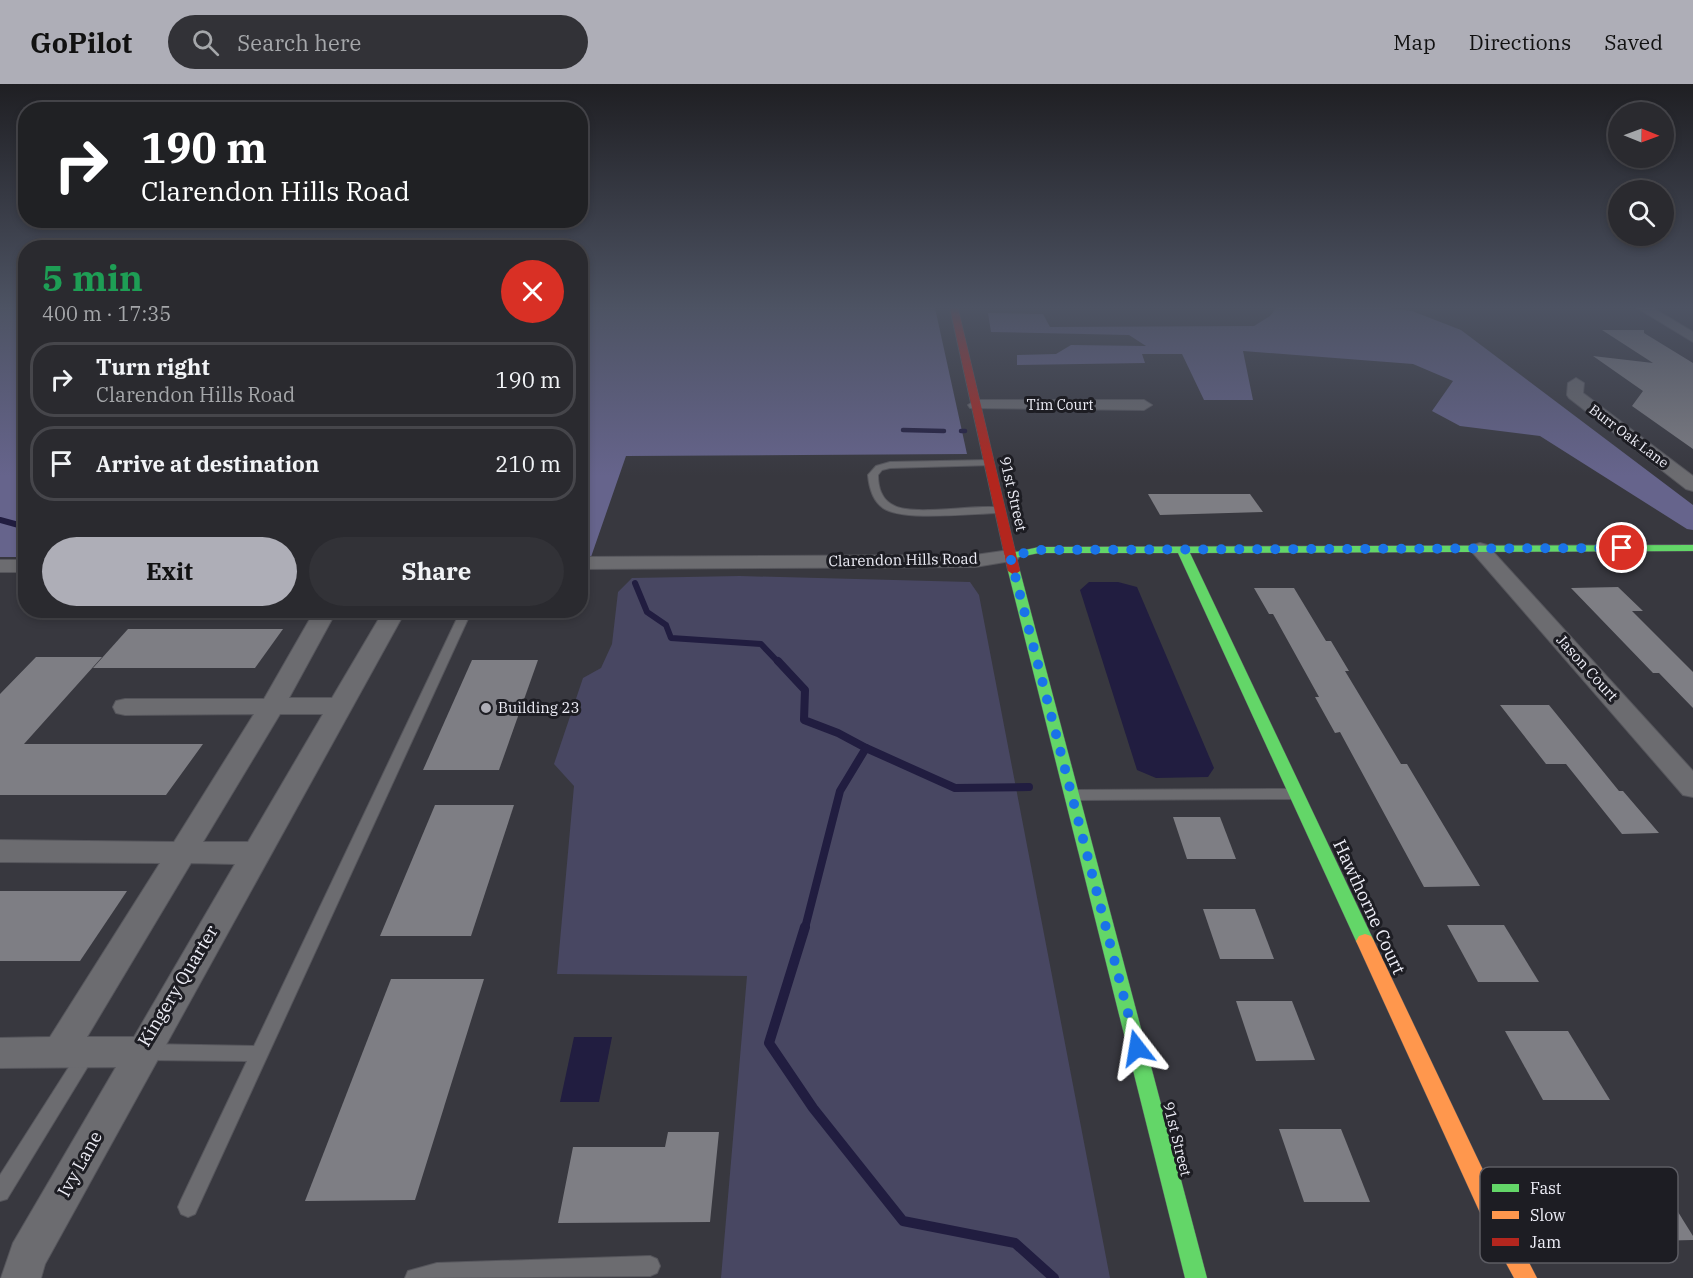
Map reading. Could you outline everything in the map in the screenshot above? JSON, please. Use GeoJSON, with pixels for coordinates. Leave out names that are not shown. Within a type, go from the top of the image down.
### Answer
{"type":"FeatureCollection","features":[{"type":"Feature","properties":{"kind":"main road","name":"91st Street"},"geometry":{"type":"LineString","coordinates":[[967,364],[1010,556],[1196,1278]]}},
{"type":"Feature","properties":{"kind":"main road","name":"Clarendon Hills Road"},"geometry":{"type":"LineString","coordinates":[[1010,556],[1039,550],[1693,548]]}},
{"type":"Feature","properties":{"kind":"main road","name":"Hawthorne Court"},"geometry":{"type":"LineString","coordinates":[[1182,549],[1480,1186]]}},
{"type":"Feature","properties":{"kind":"main road","name":"Hawthorne Court"},"geometry":{"type":"LineString","coordinates":[[1518,1263],[1526,1278]]}},
{"type":"Feature","properties":{"kind":"street","name":"Burr Oak Lane"},"geometry":{"type":"LineString","coordinates":[[1576,383],[1575,395],[1693,485]]}},
{"type":"Feature","properties":{"kind":"street","name":"Tim Court"},"geometry":{"type":"LineString","coordinates":[[976,405],[1144,405]]}},
{"type":"Feature","properties":{"kind":"street","name":"Jason Court"},"geometry":{"type":"LineString","coordinates":[[1480,549],[1693,788]]}},
{"type":"Feature","properties":{"kind":"street","name":"Clarendon Hills Road"},"geometry":{"type":"LineString","coordinates":[[588,563],[975,561],[1010,556]]}},
{"type":"Feature","properties":{"kind":"street"},"geometry":{"type":"LineString","coordinates":[[0,566],[18,566]]}},
{"type":"Feature","properties":{"kind":"street"},"geometry":{"type":"LineString","coordinates":[[74,1053],[183,852],[272,706],[322,618]]}},
{"type":"Feature","properties":{"kind":"street","name":"Kingery Quarter"},"geometry":{"type":"LineString","coordinates":[[0,1053],[142,1052],[390,618]]}},
{"type":"Feature","properties":{"kind":"street"},"geometry":{"type":"LineString","coordinates":[[125,707],[341,706]]}},
{"type":"Feature","properties":{"kind":"street"},"geometry":{"type":"LineString","coordinates":[[0,851],[256,853]]}},
{"type":"Feature","properties":{"kind":"street","name":"Ivy Lane"},"geometry":{"type":"LineString","coordinates":[[21,1278],[27,1257],[142,1052]]}},
{"type":"Feature","properties":{"kind":"lane"},"geometry":{"type":"LineString","coordinates":[[989,463],[890,465],[879,468],[873,475],[873,487],[880,499],[891,508],[911,511],[1000,510]]}},
{"type":"Feature","properties":{"kind":"lane"},"geometry":{"type":"LineString","coordinates":[[188,1207],[463,618]]}},
{"type":"Feature","properties":{"kind":"lane"},"geometry":{"type":"LineString","coordinates":[[1071,795],[1296,794]]}},
{"type":"Feature","properties":{"kind":"lane"},"geometry":{"type":"LineString","coordinates":[[142,1052],[259,1054]]}},
{"type":"Feature","properties":{"kind":"lane"},"geometry":{"type":"LineString","coordinates":[[0,1192],[74,1053]]}},
{"type":"Feature","properties":{"kind":"lane"},"geometry":{"type":"LineString","coordinates":[[415,1278],[437,1272],[650,1266]]}},
{"type":"Feature","properties":{"kind":"shaded area"},"geometry":{"type":"Polygon","coordinates":[[[0,364],[18,364],[18,557],[0,557],[0,364]]]}},
{"type":"Feature","properties":{"kind":"shaded area"},"geometry":{"type":"Polygon","coordinates":[[[588,364],[947,364],[967,454],[626,456],[591,557],[588,557],[588,364]]]}},
{"type":"Feature","properties":{"kind":"shaded area"},"geometry":{"type":"Polygon","coordinates":[[[1017,364],[1099,364],[1017,365],[1017,364]]]}},
{"type":"Feature","properties":{"kind":"shaded area"},"geometry":{"type":"Polygon","coordinates":[[[1187,364],[1246,364],[1253,400],[1204,400],[1187,364]]]}},
{"type":"Feature","properties":{"kind":"shaded area"},"geometry":{"type":"Polygon","coordinates":[[[1409,364],[1506,364],[1693,505],[1693,530],[1687,529],[1540,436],[1460,426],[1432,411],[1453,381],[1409,364]]]}},
{"type":"Feature","properties":{"kind":"shaded area"},"geometry":{"type":"Polygon","coordinates":[[[740,576],[970,582],[979,595],[1110,1278],[721,1278],[747,976],[557,974],[574,786],[554,764],[583,678],[601,668],[612,644],[618,592],[632,578],[740,576]]]}},
{"type":"Feature","properties":{"kind":"shaded area"},"geometry":{"type":"Polygon","coordinates":[[[1089,582],[1118,582],[1137,587],[1214,768],[1208,777],[1156,778],[1137,770],[1080,590],[1089,582]]]}},
{"type":"Feature","properties":{"kind":"shaded area"},"geometry":{"type":"Polygon","coordinates":[[[574,1037],[612,1037],[599,1102],[560,1102],[574,1037]]]}},
{"type":"Feature","properties":{"kind":"building"},"geometry":{"type":"Polygon","coordinates":[[[1604,364],[1693,364],[1693,449],[1632,406],[1643,391],[1604,364]]]}},
{"type":"Feature","properties":{"kind":"building"},"geometry":{"type":"Polygon","coordinates":[[[1148,494],[1250,494],[1263,512],[1160,515],[1148,494]]]}},
{"type":"Feature","properties":{"kind":"building"},"geometry":{"type":"Polygon","coordinates":[[[1618,587],[1643,611],[1632,611],[1693,672],[1693,708],[1659,673],[1653,673],[1571,588],[1618,587]]]}},
{"type":"Feature","properties":{"kind":"building"},"geometry":{"type":"Polygon","coordinates":[[[1254,588],[1294,588],[1326,641],[1331,641],[1349,671],[1345,671],[1401,764],[1407,764],[1480,886],[1424,887],[1340,732],[1335,733],[1315,697],[1319,697],[1273,614],[1269,614],[1254,588]]]}},
{"type":"Feature","properties":{"kind":"building"},"geometry":{"type":"Polygon","coordinates":[[[128,629],[283,629],[255,668],[93,668],[128,629]]]}},
{"type":"Feature","properties":{"kind":"building"},"geometry":{"type":"Polygon","coordinates":[[[36,657],[102,657],[24,744],[203,744],[166,795],[0,795],[0,694],[36,657]]]}},
{"type":"Feature","properties":{"kind":"building","name":"Building 23"},"geometry":{"type":"Polygon","coordinates":[[[472,660],[538,660],[499,770],[423,770],[472,660]]]}},
{"type":"Feature","properties":{"kind":"building"},"geometry":{"type":"Polygon","coordinates":[[[1500,705],[1549,705],[1619,791],[1623,791],[1659,833],[1622,834],[1566,764],[1546,764],[1500,705]]]}},
{"type":"Feature","properties":{"kind":"building"},"geometry":{"type":"Polygon","coordinates":[[[435,805],[514,805],[471,936],[380,936],[435,805]]]}},
{"type":"Feature","properties":{"kind":"building"},"geometry":{"type":"Polygon","coordinates":[[[1173,817],[1220,817],[1236,859],[1187,859],[1173,817]]]}},
{"type":"Feature","properties":{"kind":"building"},"geometry":{"type":"Polygon","coordinates":[[[0,891],[127,891],[80,961],[0,961],[0,891]]]}},
{"type":"Feature","properties":{"kind":"building"},"geometry":{"type":"Polygon","coordinates":[[[1203,909],[1255,909],[1274,959],[1220,959],[1203,909]]]}},
{"type":"Feature","properties":{"kind":"building"},"geometry":{"type":"Polygon","coordinates":[[[1447,925],[1504,925],[1539,982],[1478,982],[1447,925]]]}},
{"type":"Feature","properties":{"kind":"building"},"geometry":{"type":"Polygon","coordinates":[[[391,979],[484,979],[415,1200],[305,1201],[391,979]]]}},
{"type":"Feature","properties":{"kind":"building"},"geometry":{"type":"Polygon","coordinates":[[[1236,1001],[1292,1001],[1315,1060],[1256,1061],[1236,1001]]]}},
{"type":"Feature","properties":{"kind":"building"},"geometry":{"type":"Polygon","coordinates":[[[1505,1031],[1568,1031],[1610,1100],[1543,1100],[1505,1031]]]}},
{"type":"Feature","properties":{"kind":"building"},"geometry":{"type":"Polygon","coordinates":[[[1279,1129],[1341,1129],[1370,1202],[1304,1202],[1279,1129]]]}},
{"type":"Feature","properties":{"kind":"building"},"geometry":{"type":"Polygon","coordinates":[[[668,1132],[719,1132],[710,1222],[558,1223],[573,1147],[665,1147],[668,1132]]]}},
{"type":"Feature","properties":{"kind":"building"},"geometry":{"type":"Polygon","coordinates":[[[1678,1212],[1693,1236],[1693,1240],[1678,1240],[1678,1212]]]}},
{"type":"Feature","properties":{"kind":"waterway"},"geometry":{"type":"LineString","coordinates":[[903,430],[944,431]]}},
{"type":"Feature","properties":{"kind":"waterway"},"geometry":{"type":"LineString","coordinates":[[0,520],[18,525]]}},
{"type":"Feature","properties":{"kind":"waterway"},"geometry":{"type":"LineString","coordinates":[[635,583],[647,612],[666,625],[671,638],[761,644],[779,663]]}},
{"type":"Feature","properties":{"kind":"waterway"},"geometry":{"type":"LineString","coordinates":[[778,661],[805,690],[804,720],[838,733],[866,748]]}},
{"type":"Feature","properties":{"kind":"waterway"},"geometry":{"type":"LineString","coordinates":[[805,928],[840,791],[866,748]]}},
{"type":"Feature","properties":{"kind":"waterway"},"geometry":{"type":"LineString","coordinates":[[866,748],[955,788],[1029,787]]}},
{"type":"Feature","properties":{"kind":"waterway"},"geometry":{"type":"LineString","coordinates":[[805,927],[769,1043],[813,1108],[903,1221],[1015,1243],[1054,1278]]}},
{"type":"Feature","properties":{"kind":"traffic: fast"},"geometry":{"type":"LineString","coordinates":[[1010,556],[1039,550],[1693,548]]}},
{"type":"Feature","properties":{"kind":"traffic: fast"},"geometry":{"type":"LineString","coordinates":[[1182,549],[1365,941]]}},
{"type":"Feature","properties":{"kind":"traffic: fast"},"geometry":{"type":"LineString","coordinates":[[1014,571],[1196,1278]]}},
{"type":"Feature","properties":{"kind":"traffic: slow"},"geometry":{"type":"LineString","coordinates":[[1365,941],[1480,1188]]}},
{"type":"Feature","properties":{"kind":"traffic: slow"},"geometry":{"type":"LineString","coordinates":[[1518,1263],[1526,1278]]}},
{"type":"Feature","properties":{"kind":"traffic: jam"},"geometry":{"type":"LineString","coordinates":[[967,364],[1014,571]]}},
{"type":"Feature","properties":{"kind":"place","name":"Building 23"},"geometry":{"type":"Point","coordinates":[486,708]}},
{"type":"Feature","properties":{"kind":"route"},"geometry":{"type":"LineString","coordinates":[[1137,1048],[1010,556],[1039,550],[1622,548]]}}]}
